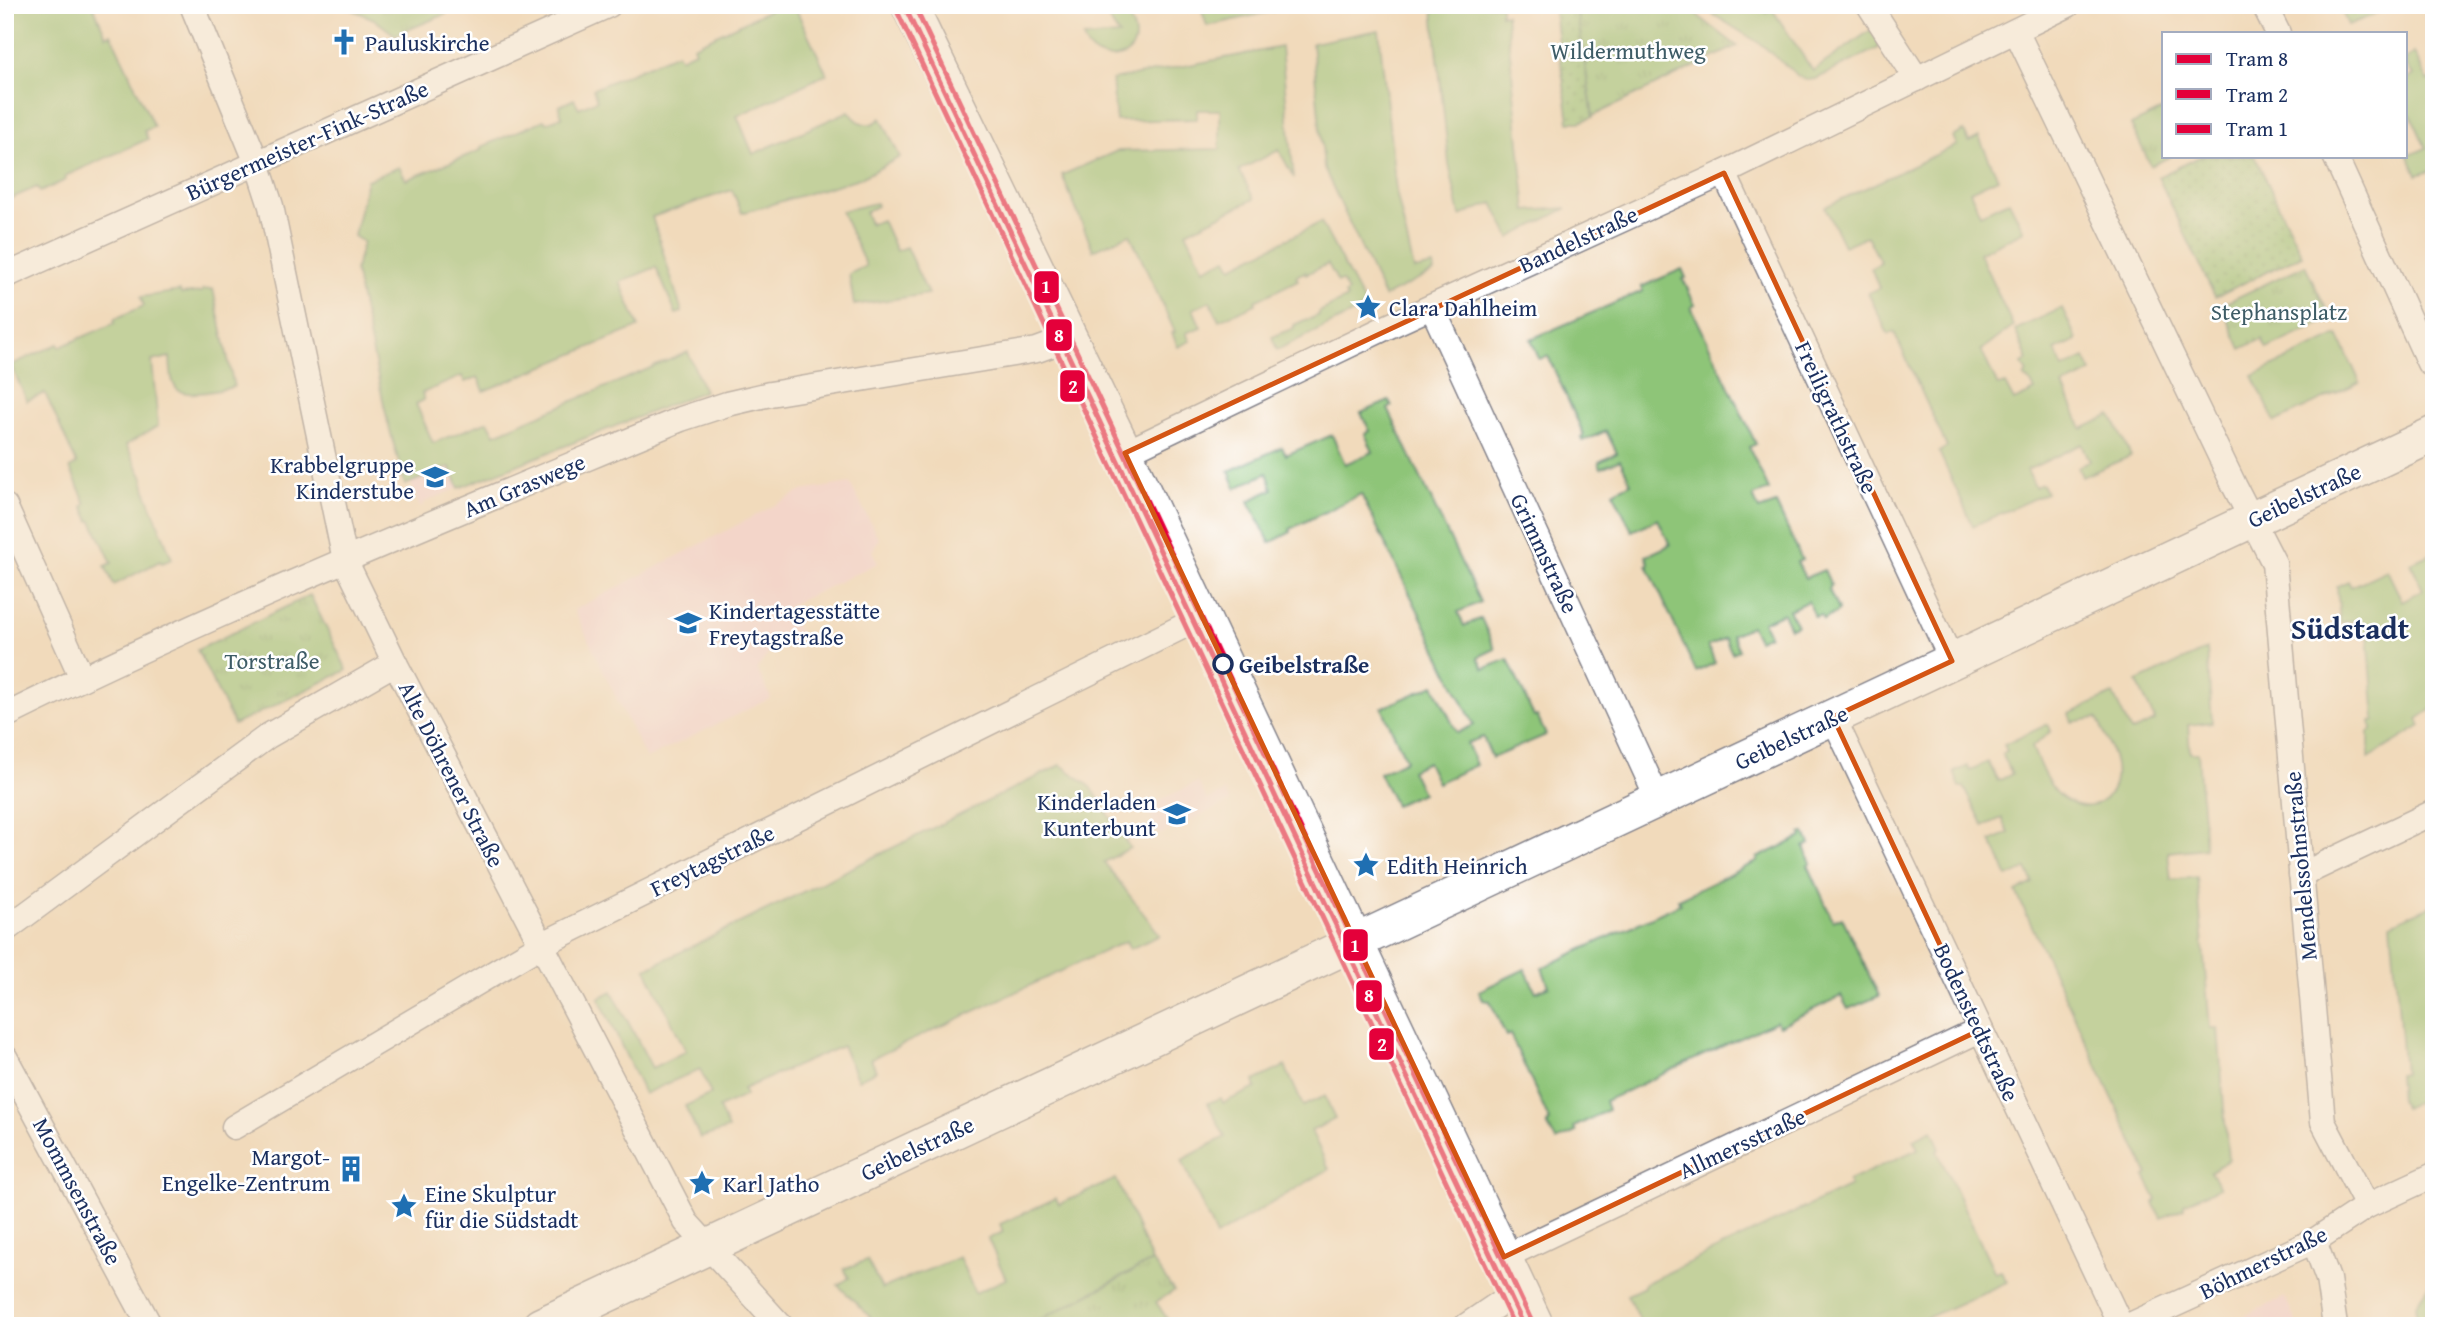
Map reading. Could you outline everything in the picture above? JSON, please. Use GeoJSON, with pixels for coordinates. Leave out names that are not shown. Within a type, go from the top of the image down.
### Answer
{"type":"FeatureCollection","features":[{"type":"Feature","properties":{"kind":"street","name":"Alte Döhrener Straße"},"geometry":{"type":"LineString","coordinates":[[192,5],[257,163],[271,206],[345,560],[395,663],[686,1222],[781,1326]]}},
{"type":"Feature","properties":{"kind":"street","name":"Bürgermeister-Fink-Straße"},"geometry":{"type":"LineString","coordinates":[[5,276],[609,5]]}},
{"type":"Feature","properties":{"kind":"street"},"geometry":{"type":"LineString","coordinates":[[909,5],[1125,453],[1536,1326]]}},
{"type":"Feature","properties":{"kind":"street"},"geometry":{"type":"LineString","coordinates":[[1869,5],[1917,79]]}},
{"type":"Feature","properties":{"kind":"street","name":"Bandelstraße"},"geometry":{"type":"LineString","coordinates":[[1125,453],[1432,307],[1724,173],[2068,5]]}},
{"type":"Feature","properties":{"kind":"street"},"geometry":{"type":"LineString","coordinates":[[2264,5],[2278,32]]}},
{"type":"Feature","properties":{"kind":"street"},"geometry":{"type":"LineString","coordinates":[[2016,31],[2251,520]]}},
{"type":"Feature","properties":{"kind":"street"},"geometry":{"type":"LineString","coordinates":[[2336,158],[2429,363]]}},
{"type":"Feature","properties":{"kind":"street","name":"Freiligrathstraße"},"geometry":{"type":"LineString","coordinates":[[1724,173],[1952,661]]}},
{"type":"Feature","properties":{"kind":"street","name":"Grimmstraße"},"geometry":{"type":"LineString","coordinates":[[1432,307],[1658,799]]}},
{"type":"Feature","properties":{"kind":"street","name":"Am Graswege"},"geometry":{"type":"LineString","coordinates":[[5,716],[82,678],[345,560],[681,419],[727,404],[1037,350],[1070,338]]}},
{"type":"Feature","properties":{"kind":"street","name":"Geibelstraße"},"geometry":{"type":"LineString","coordinates":[[540,1326],[2434,434]]}},
{"type":"Feature","properties":{"kind":"street"},"geometry":{"type":"LineString","coordinates":[[5,506],[82,678]]}},
{"type":"Feature","properties":{"kind":"street","name":"Mendelssohnstraße"},"geometry":{"type":"LineString","coordinates":[[2251,520],[2274,563],[2323,1122],[2367,1206]]}},
{"type":"Feature","properties":{"kind":"street","name":"Freytagstraße"},"geometry":{"type":"LineString","coordinates":[[234,1127],[541,945],[1202,617]]}},
{"type":"Feature","properties":{"kind":"street"},"geometry":{"type":"LineString","coordinates":[[5,930],[268,736],[395,663]]}},
{"type":"Feature","properties":{"kind":"street","name":"Bodenstedtstraße"},"geometry":{"type":"LineString","coordinates":[[1833,717],[2121,1326]]}},
{"type":"Feature","properties":{"kind":"street"},"geometry":{"type":"LineString","coordinates":[[2301,876],[2434,812]]}},
{"type":"Feature","properties":{"kind":"street","name":"Allmersstraße"},"geometry":{"type":"LineString","coordinates":[[1503,1257],[1980,1030]]}},
{"type":"Feature","properties":{"kind":"street","name":"Mommsenstraße"},"geometry":{"type":"LineString","coordinates":[[5,1057],[150,1326]]}},
{"type":"Feature","properties":{"kind":"street","name":"Böhmerstraße"},"geometry":{"type":"LineString","coordinates":[[2128,1326],[2314,1241],[2367,1206],[2434,1175]]}},
{"type":"Feature","properties":{"kind":"street"},"geometry":{"type":"LineString","coordinates":[[2314,1241],[2328,1279],[2335,1326]]}},
{"type":"Feature","properties":{"kind":"street"},"geometry":{"type":"LineString","coordinates":[[1466,1326],[1519,1290]]}},
{"type":"Feature","properties":{"kind":"highlighted area"},"geometry":{"type":"Polygon","coordinates":[[[1724,173],[1952,661],[1833,717],[1980,1030],[1504,1257],[1125,453],[1724,173]]]}},
{"type":"Feature","properties":{"kind":"shaded area","name":"Krabbelgruppe Kinderstube"},"geometry":{"type":"Polygon","coordinates":[[[452,453],[465,485],[423,503],[420,507],[405,469],[452,453]]]}},
{"type":"Feature","properties":{"kind":"shaded area","name":"Kindertagesstätte Freytagstraße"},"geometry":{"type":"Polygon","coordinates":[[[850,483],[879,539],[872,551],[878,563],[787,607],[802,637],[768,654],[757,669],[771,698],[646,759],[574,610],[802,491],[850,483]]]}},
{"type":"Feature","properties":{"kind":"shaded area","name":"Kinderladen Kunterbunt"},"geometry":{"type":"Polygon","coordinates":[[[1198,782],[1207,800],[1225,792],[1230,802],[1159,835],[1146,807],[1198,782]]]}},
{"type":"Feature","properties":{"kind":"shaded area"},"geometry":{"type":"Polygon","coordinates":[[[2285,1297],[2298,1326],[2224,1326],[2261,1308],[2285,1297]]]}},
{"type":"Feature","properties":{"kind":"green space"},"geometry":{"type":"Polygon","coordinates":[[[5,5],[93,5],[106,36],[111,34],[154,127],[144,131],[148,139],[65,176],[66,180],[40,192],[37,187],[5,201],[5,5]]]}},
{"type":"Feature","properties":{"kind":"green space"},"geometry":{"type":"Polygon","coordinates":[[[342,5],[442,5],[446,14],[395,35],[374,19],[342,5]]]}},
{"type":"Feature","properties":{"kind":"green space"},"geometry":{"type":"Polygon","coordinates":[[[780,5],[794,5],[827,74],[737,116],[753,154],[849,111],[864,124],[872,124],[881,118],[900,157],[863,177],[742,213],[732,190],[652,217],[682,312],[676,314],[656,267],[620,282],[639,327],[484,391],[478,377],[465,382],[462,376],[422,393],[424,400],[416,404],[433,443],[488,421],[495,434],[688,352],[704,391],[459,488],[450,467],[405,485],[388,423],[355,271],[363,242],[354,236],[367,180],[399,167],[406,180],[481,150],[481,147],[544,120],[546,123],[562,117],[559,106],[574,99],[579,108],[597,100],[593,89],[677,53],[680,58],[695,51],[693,46],[780,5]]]}},
{"type":"Feature","properties":{"kind":"green space"},"geometry":{"type":"Polygon","coordinates":[[[1099,5],[1121,5],[1132,24],[1135,41],[1124,55],[1106,58],[1096,54],[1088,48],[1083,38],[1119,35],[1099,5]]]}},
{"type":"Feature","properties":{"kind":"green space"},"geometry":{"type":"Polygon","coordinates":[[[1200,5],[1301,5],[1207,26],[1200,5]]]}},
{"type":"Feature","properties":{"kind":"green space"},"geometry":{"type":"Polygon","coordinates":[[[1472,5],[1501,5],[1501,15],[1506,14],[1526,211],[1567,208],[1510,238],[1493,203],[1460,216],[1449,164],[1433,10],[1472,5]]]}},
{"type":"Feature","properties":{"kind":"green space"},"geometry":{"type":"Polygon","coordinates":[[[1553,5],[1576,5],[1593,117],[1580,122],[1569,122],[1553,5]]]}},
{"type":"Feature","properties":{"kind":"green space","name":"Wildermuthweg"},"geometry":{"type":"Polygon","coordinates":[[[1576,5],[1684,5],[1737,46],[1593,116],[1576,5]]]}},
{"type":"Feature","properties":{"kind":"green space"},"geometry":{"type":"Polygon","coordinates":[[[1698,5],[1761,5],[1766,13],[1772,9],[1813,71],[1871,30],[1878,40],[1879,48],[1816,79],[1807,80],[1798,76],[1762,45],[1698,5]]]}},
{"type":"Feature","properties":{"kind":"green space"},"geometry":{"type":"Polygon","coordinates":[[[2339,5],[2399,5],[2348,25],[2339,5]]]}},
{"type":"Feature","properties":{"kind":"green space"},"geometry":{"type":"Polygon","coordinates":[[[1379,30],[1396,191],[1414,270],[1433,266],[1434,272],[1384,297],[1324,168],[1312,43],[1379,30]]]}},
{"type":"Feature","properties":{"kind":"green space"},"geometry":{"type":"Polygon","coordinates":[[[1281,47],[1294,178],[1279,150],[1239,170],[1254,199],[1186,232],[1204,269],[1227,258],[1232,267],[1321,222],[1364,303],[1362,309],[1277,350],[1272,337],[1319,315],[1319,312],[1347,298],[1345,294],[1348,292],[1342,281],[1338,282],[1328,264],[1296,276],[1298,280],[1255,301],[1256,304],[1219,320],[1210,301],[1193,309],[1201,327],[1186,333],[1190,341],[1178,347],[1172,333],[1175,332],[1130,234],[1093,250],[1062,175],[1117,151],[1220,149],[1220,110],[1197,110],[1197,119],[1116,121],[1112,80],[1281,47]]]}},
{"type":"Feature","properties":{"kind":"green space"},"geometry":{"type":"Polygon","coordinates":[[[2414,53],[2428,81],[2434,79],[2434,170],[2417,175],[2408,156],[2426,148],[2411,115],[2408,116],[2408,79],[2413,75],[2408,67],[2408,57],[2414,53]]]}},
{"type":"Feature","properties":{"kind":"green space"},"geometry":{"type":"Polygon","coordinates":[[[2162,110],[2162,158],[2167,158],[2151,166],[2131,125],[2162,110]]]}},
{"type":"Feature","properties":{"kind":"green space"},"geometry":{"type":"Polygon","coordinates":[[[1964,131],[1969,142],[1979,137],[1998,178],[1970,191],[1980,214],[2009,201],[2024,231],[1979,253],[2013,326],[1981,350],[1998,386],[2005,384],[2014,401],[2035,391],[2024,377],[2027,373],[2022,364],[2028,360],[2015,330],[2062,308],[2077,340],[2055,350],[2063,368],[2085,358],[2092,372],[2063,386],[2082,429],[2111,415],[2131,456],[2082,477],[2078,467],[2090,461],[2082,444],[2027,470],[2035,487],[2042,484],[2046,493],[1973,526],[1939,452],[1947,447],[1894,332],[1888,334],[1868,293],[1879,288],[1871,268],[1881,263],[1867,236],[1844,246],[1825,207],[1957,145],[1953,137],[1964,131]]]}},
{"type":"Feature","properties":{"kind":"green space"},"geometry":{"type":"Polygon","coordinates":[[[2197,158],[2256,158],[2302,255],[2215,297],[2158,177],[2197,158]]]}},
{"type":"Feature","properties":{"kind":"green space"},"geometry":{"type":"Polygon","coordinates":[[[876,203],[877,206],[865,212],[870,224],[882,220],[896,251],[906,247],[928,294],[854,305],[849,274],[866,266],[841,211],[876,203]]]}},
{"type":"Feature","properties":{"kind":"green space","name":"Stephansplatz"},"geometry":{"type":"Polygon","coordinates":[[[2305,265],[2331,319],[2267,349],[2262,339],[2241,349],[2221,305],[2305,265]]]}},
{"type":"Feature","properties":{"kind":"green space"},"geometry":{"type":"Polygon","coordinates":[[[1682,269],[1686,278],[1683,279],[1695,305],[1691,307],[1756,444],[1749,447],[1769,490],[1753,496],[1759,510],[1776,504],[1802,560],[1797,562],[1805,578],[1824,570],[1838,610],[1823,620],[1821,615],[1815,617],[1808,601],[1789,610],[1797,626],[1790,628],[1783,613],[1763,622],[1769,635],[1758,640],[1751,626],[1732,635],[1739,650],[1732,653],[1725,638],[1708,646],[1715,663],[1696,672],[1647,565],[1649,563],[1646,556],[1670,545],[1658,519],[1632,531],[1613,492],[1631,483],[1620,460],[1601,468],[1599,462],[1617,453],[1606,431],[1583,441],[1581,437],[1584,435],[1548,356],[1539,359],[1531,339],[1643,291],[1641,287],[1682,269]]]}},
{"type":"Feature","properties":{"kind":"green space"},"geometry":{"type":"Polygon","coordinates":[[[213,289],[234,387],[206,392],[183,392],[178,390],[171,375],[170,357],[152,361],[158,426],[126,445],[143,478],[172,559],[162,563],[160,561],[114,585],[105,566],[112,563],[83,506],[86,504],[70,468],[77,464],[45,393],[27,401],[11,365],[115,323],[114,319],[144,306],[141,297],[213,289]]]}},
{"type":"Feature","properties":{"kind":"green space"},"geometry":{"type":"Polygon","coordinates":[[[2338,335],[2360,382],[2275,422],[2253,376],[2338,335]]]}},
{"type":"Feature","properties":{"kind":"green space"},"geometry":{"type":"Polygon","coordinates":[[[1389,401],[1392,406],[1388,409],[1480,602],[1458,612],[1464,626],[1481,618],[1495,649],[1478,657],[1484,669],[1508,659],[1534,717],[1537,716],[1546,735],[1492,758],[1483,737],[1467,743],[1476,765],[1437,783],[1427,762],[1411,770],[1422,793],[1395,805],[1379,773],[1406,760],[1382,708],[1434,685],[1457,733],[1474,725],[1361,494],[1290,529],[1291,532],[1270,543],[1249,501],[1273,489],[1267,473],[1236,488],[1229,471],[1282,447],[1286,455],[1332,435],[1345,464],[1373,452],[1365,434],[1370,431],[1361,413],[1389,401]]]}},
{"type":"Feature","properties":{"kind":"green space"},"geometry":{"type":"Polygon","coordinates":[[[2434,552],[2434,708],[2418,719],[2421,726],[2369,758],[2369,732],[2372,730],[2371,721],[2375,720],[2368,634],[2358,634],[2357,620],[2340,623],[2337,586],[2348,581],[2351,587],[2387,570],[2402,601],[2423,590],[2411,563],[2434,552]]]}},
{"type":"Feature","properties":{"kind":"green space","name":"Torstraße"},"geometry":{"type":"Polygon","coordinates":[[[310,595],[347,670],[234,725],[197,650],[310,595]]]}},
{"type":"Feature","properties":{"kind":"green space"},"geometry":{"type":"Polygon","coordinates":[[[2207,649],[2212,722],[2188,725],[2190,753],[2198,753],[2205,848],[2168,852],[2171,880],[2197,877],[2210,1028],[2218,1028],[2228,1160],[2210,1172],[2220,1187],[2161,1218],[2153,1203],[2157,1200],[2145,1176],[2148,1174],[2016,892],[2033,883],[2026,869],[2008,877],[1991,841],[2009,833],[2002,818],[1984,826],[1954,772],[1968,766],[1970,770],[1988,762],[1998,781],[2012,774],[2002,754],[2007,751],[2004,745],[2048,724],[2051,731],[2032,747],[2047,779],[2054,790],[2067,800],[2081,806],[2095,805],[2113,788],[2115,765],[2112,752],[2097,718],[2072,722],[2069,714],[2113,694],[2131,732],[2155,721],[2137,682],[2207,649]]]}},
{"type":"Feature","properties":{"kind":"green space"},"geometry":{"type":"Polygon","coordinates":[[[1061,765],[1091,787],[1130,848],[1104,862],[1160,935],[1130,949],[1126,941],[871,1059],[876,1071],[858,1080],[842,1046],[743,1089],[746,1095],[719,1108],[728,1129],[700,1138],[685,1106],[711,1094],[700,1069],[644,1094],[599,998],[612,991],[652,1068],[686,1051],[646,969],[1061,765]]]}},
{"type":"Feature","properties":{"kind":"green space"},"geometry":{"type":"Polygon","coordinates":[[[1805,833],[1810,844],[1804,847],[1811,863],[1808,865],[1833,921],[1842,917],[1879,996],[1848,1009],[1841,996],[1779,1026],[1776,1021],[1605,1101],[1608,1110],[1574,1127],[1576,1132],[1556,1141],[1510,1034],[1506,1036],[1490,1001],[1483,1000],[1479,991],[1525,969],[1536,992],[1549,986],[1542,968],[1680,904],[1678,899],[1758,861],[1757,858],[1802,837],[1801,834],[1805,833]]]}},
{"type":"Feature","properties":{"kind":"green space"},"geometry":{"type":"Polygon","coordinates":[[[2434,904],[2434,1094],[2404,1108],[2400,1099],[2398,1074],[2404,1073],[2391,924],[2434,904]]]}},
{"type":"Feature","properties":{"kind":"green space"},"geometry":{"type":"Polygon","coordinates":[[[1285,1066],[1303,1106],[1325,1096],[1335,1119],[1311,1131],[1329,1169],[1216,1236],[1182,1160],[1225,1137],[1208,1103],[1221,1098],[1223,1103],[1256,1088],[1254,1081],[1285,1066]]]}},
{"type":"Feature","properties":{"kind":"green space"},"geometry":{"type":"Polygon","coordinates":[[[1932,1130],[1940,1148],[1937,1151],[1995,1273],[2001,1271],[2007,1282],[1909,1326],[1642,1326],[1627,1295],[1644,1287],[1644,1284],[1850,1186],[1848,1181],[1918,1149],[1914,1139],[1932,1130]]]}},
{"type":"Feature","properties":{"kind":"green space"},"geometry":{"type":"Polygon","coordinates":[[[1116,1179],[1152,1261],[1028,1326],[879,1326],[838,1285],[849,1278],[844,1269],[867,1260],[882,1289],[959,1257],[975,1293],[1006,1279],[988,1239],[1003,1232],[1000,1224],[1056,1198],[1059,1204],[1116,1179]]]}},
{"type":"Feature","properties":{"kind":"green space"},"geometry":{"type":"Polygon","coordinates":[[[1152,1261],[1174,1291],[1156,1302],[1172,1326],[1028,1326],[1152,1261]]]}},
{"type":"Feature","properties":{"kind":"green space"},"geometry":{"type":"Polygon","coordinates":[[[2434,1278],[2434,1326],[2418,1326],[2415,1305],[2434,1278]]]}},
{"type":"Feature","properties":{"kind":"tram line","name":"8"},"geometry":{"type":"LineString","coordinates":[[904,5],[1524,1326]]}},
{"type":"Feature","properties":{"kind":"tram line","name":"1"},"geometry":{"type":"LineString","coordinates":[[914,5],[1532,1322]]}},
{"type":"Feature","properties":{"kind":"tram line","name":"2"},"geometry":{"type":"LineString","coordinates":[[896,9],[1514,1326]]}},
{"type":"Feature","properties":{"kind":"place","name":"Pauluskirche"},"geometry":{"type":"Point","coordinates":[344,42]}},
{"type":"Feature","properties":{"kind":"place","name":"Clara Dahlheim"},"geometry":{"type":"Point","coordinates":[1368,307]}},
{"type":"Feature","properties":{"kind":"place","name":"Krabbelgruppe Kinderstube"},"geometry":{"type":"Point","coordinates":[435,477]}},
{"type":"Feature","properties":{"kind":"place","name":"Kindertagesstätte Freytagstraße"},"geometry":{"type":"Point","coordinates":[688,623]}},
{"type":"Feature","properties":{"kind":"place","name":"Geibelstraße"},"geometry":{"type":"Point","coordinates":[1223,664]}},
{"type":"Feature","properties":{"kind":"place","name":"Kinderladen Kunterbunt"},"geometry":{"type":"Point","coordinates":[1177,814]}},
{"type":"Feature","properties":{"kind":"place","name":"Edith Heinrich"},"geometry":{"type":"Point","coordinates":[1366,865]}},
{"type":"Feature","properties":{"kind":"place","name":"Margot- Engelke-Zentrum"},"geometry":{"type":"Point","coordinates":[351,1169]}},
{"type":"Feature","properties":{"kind":"place","name":"Karl Jatho"},"geometry":{"type":"Point","coordinates":[702,1183]}},
{"type":"Feature","properties":{"kind":"place","name":"Eine Skulptur für die Südstadt"},"geometry":{"type":"Point","coordinates":[404,1206]}},
{"type":"Feature","properties":{"kind":"district","name":"Südstadt"},"geometry":{"type":"Point","coordinates":[2350,628]}}]}
